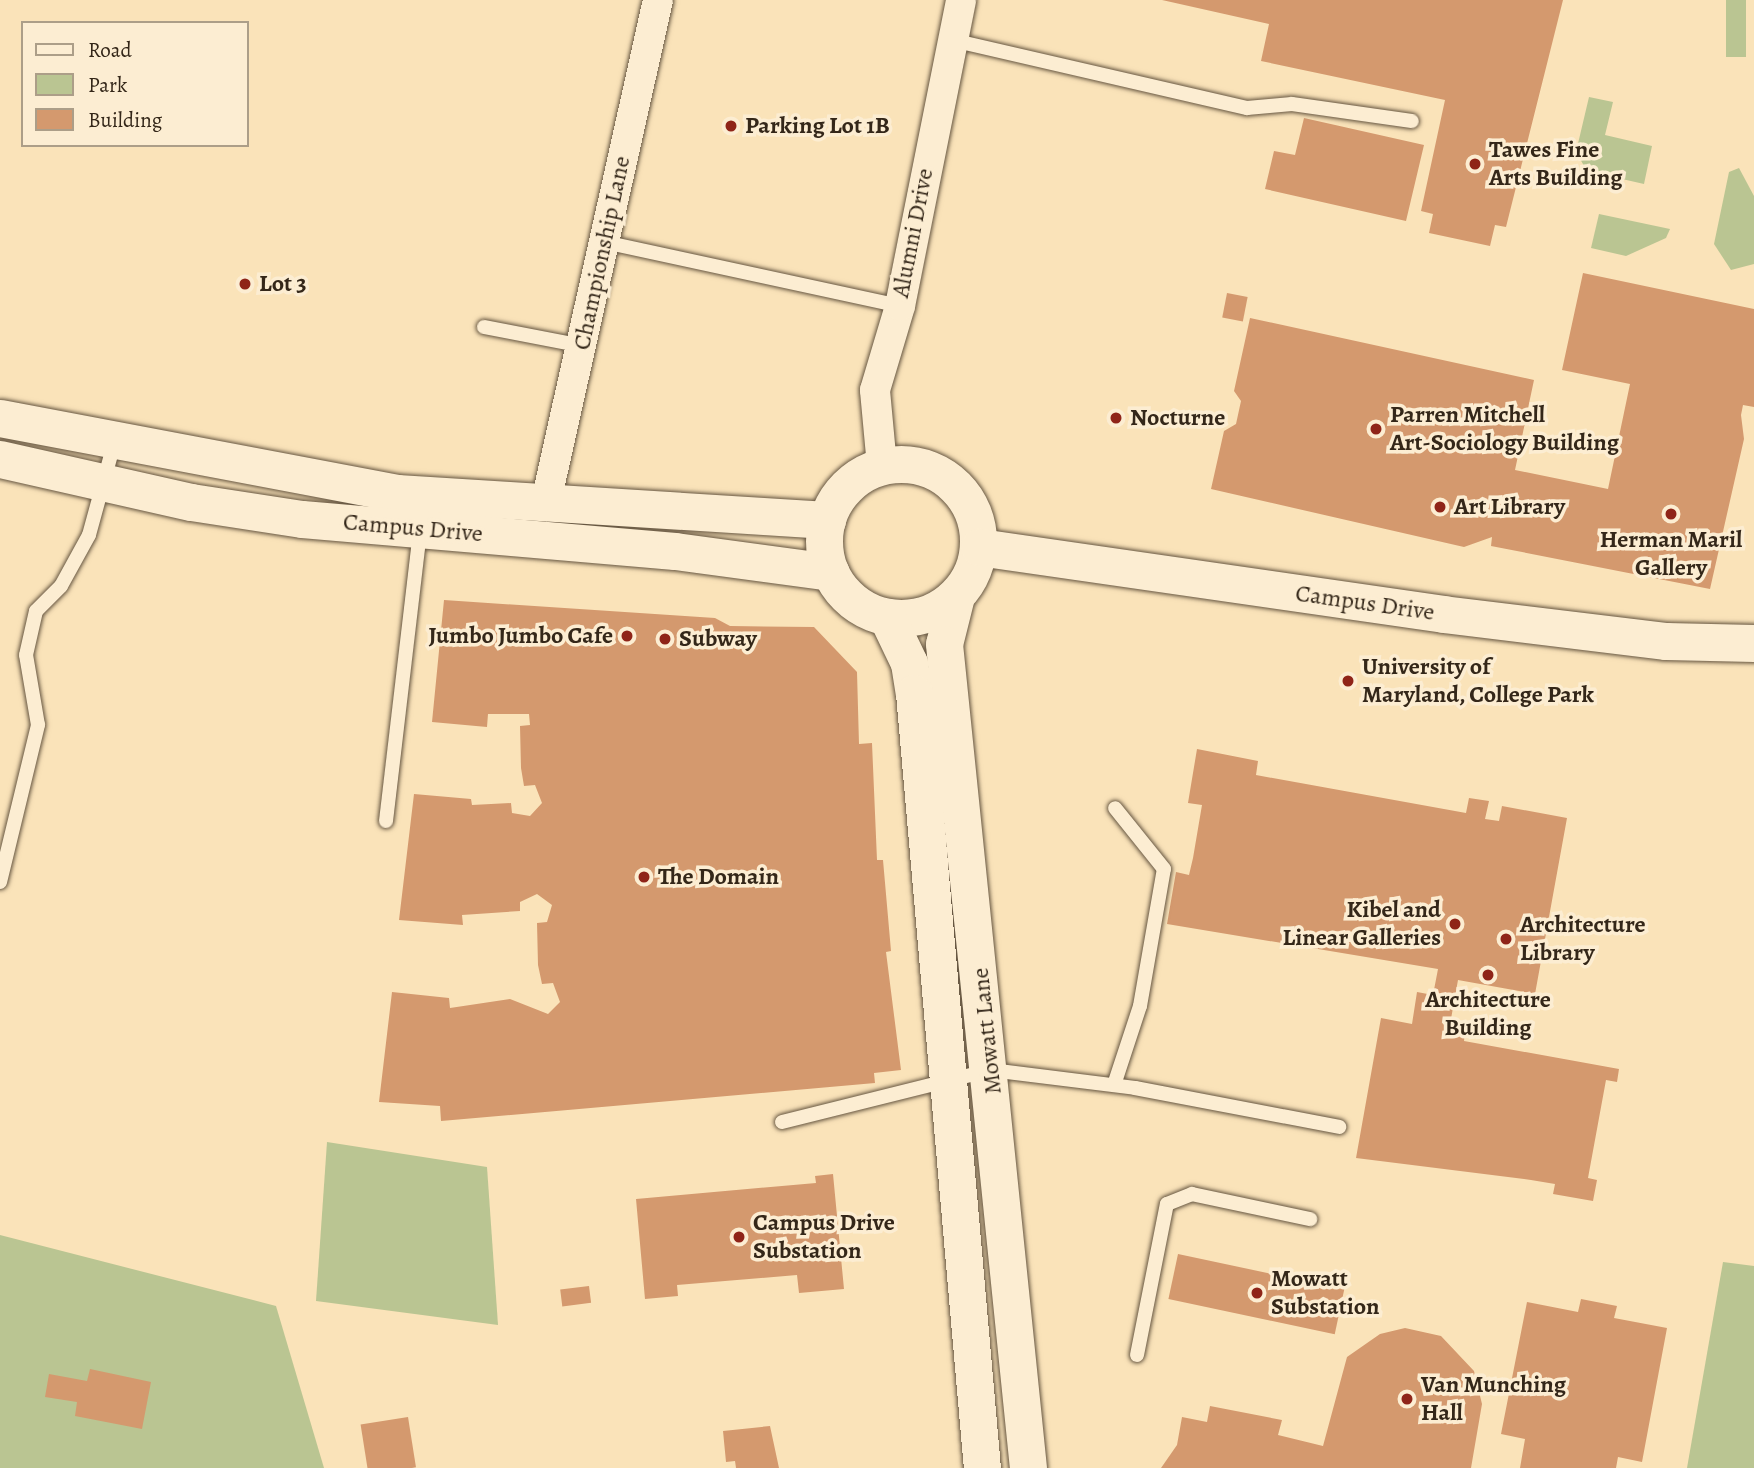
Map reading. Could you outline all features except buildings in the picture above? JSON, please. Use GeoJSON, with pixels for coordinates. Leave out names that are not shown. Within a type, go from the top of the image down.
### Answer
{"type":"FeatureCollection","features":[{"type":"Feature","properties":{"kind":"street","name":"Championship Lane"},"geometry":{"type":"LineString","coordinates":[[544,506],[583,346],[658,0]]}},
{"type":"Feature","properties":{"kind":"street","name":"Alumni Drive"},"geometry":{"type":"LineString","coordinates":[[882,466],[875,390],[900,306],[961,0]]}},
{"type":"Feature","properties":{"kind":"street","name":"Campus Drive"},"geometry":{"type":"LineString","coordinates":[[0,418],[397,493],[544,506],[827,520]]}},
{"type":"Feature","properties":{"kind":"street","name":"Campus Drive"},"geometry":{"type":"LineString","coordinates":[[0,459],[105,483],[302,519],[831,572]]}},
{"type":"Feature","properties":{"kind":"street"},"geometry":{"type":"LineString","coordinates":[[882,466],[931,470],[958,488],[974,515],[979,547],[956,596],[936,610],[887,617],[853,602],[831,572],[827,520],[851,482],[882,466]]}},
{"type":"Feature","properties":{"kind":"street","name":"Campus Drive"},"geometry":{"type":"LineString","coordinates":[[979,547],[1443,614],[1666,640],[1754,643]]}},
{"type":"Feature","properties":{"kind":"street","name":"Mowatt Lane"},"geometry":{"type":"LineString","coordinates":[[956,596],[944,644],[991,1070],[1028,1468]]}},
{"type":"Feature","properties":{"kind":"street","name":"Mowatt Lane"},"geometry":{"type":"LineString","coordinates":[[887,617],[909,663],[914,693],[953,1081],[982,1468]]}},
{"type":"Feature","properties":{"kind":"lane"},"geometry":{"type":"LineString","coordinates":[[952,40],[1247,108],[1292,104],[1412,121]]}},
{"type":"Feature","properties":{"kind":"lane"},"geometry":{"type":"LineString","coordinates":[[604,242],[900,306]]}},
{"type":"Feature","properties":{"kind":"lane"},"geometry":{"type":"LineString","coordinates":[[484,327],[583,346]]}},
{"type":"Feature","properties":{"kind":"lane"},"geometry":{"type":"LineString","coordinates":[[0,882],[38,724],[26,655],[36,611],[61,586],[89,535],[115,440]]}},
{"type":"Feature","properties":{"kind":"lane"},"geometry":{"type":"LineString","coordinates":[[386,821],[420,529]]}},
{"type":"Feature","properties":{"kind":"lane"},"geometry":{"type":"LineString","coordinates":[[1114,1085],[1140,1006],[1164,869],[1115,808]]}},
{"type":"Feature","properties":{"kind":"lane"},"geometry":{"type":"LineString","coordinates":[[782,1122],[991,1070],[1114,1085],[1339,1127]]}},
{"type":"Feature","properties":{"kind":"lane"},"geometry":{"type":"LineString","coordinates":[[1137,1355],[1167,1204],[1192,1194],[1310,1219]]}},
{"type":"Feature","properties":{"kind":"green space"},"geometry":{"type":"Polygon","coordinates":[[[1726,0],[1746,0],[1746,57],[1726,57],[1726,0]]]}},
{"type":"Feature","properties":{"kind":"green space"},"geometry":{"type":"Polygon","coordinates":[[[1589,97],[1613,102],[1605,135],[1652,146],[1644,184],[1587,171],[1576,152],[1589,97]]]}},
{"type":"Feature","properties":{"kind":"green space"},"geometry":{"type":"Polygon","coordinates":[[[1739,168],[1754,196],[1754,264],[1731,270],[1714,244],[1729,172],[1739,168]]]}},
{"type":"Feature","properties":{"kind":"green space"},"geometry":{"type":"Polygon","coordinates":[[[1599,214],[1670,229],[1666,238],[1626,256],[1591,248],[1599,214]]]}},
{"type":"Feature","properties":{"kind":"green space"},"geometry":{"type":"Polygon","coordinates":[[[327,1142],[487,1167],[498,1325],[316,1301],[327,1142]]]}},
{"type":"Feature","properties":{"kind":"green space"},"geometry":{"type":"Polygon","coordinates":[[[0,1235],[276,1306],[324,1468],[0,1468],[0,1235]]]}},
{"type":"Feature","properties":{"kind":"green space"},"geometry":{"type":"Polygon","coordinates":[[[1723,1262],[1754,1266],[1754,1468],[1687,1468],[1723,1262]]]}},
{"type":"Feature","properties":{"kind":"place","name":"Parking Lot 1B"},"geometry":{"type":"Point","coordinates":[731,126]}},
{"type":"Feature","properties":{"kind":"place","name":"Tawes Fine Arts Building"},"geometry":{"type":"Point","coordinates":[1475,164]}},
{"type":"Feature","properties":{"kind":"place","name":"Lot 3"},"geometry":{"type":"Point","coordinates":[245,284]}},
{"type":"Feature","properties":{"kind":"place","name":"Nocturne"},"geometry":{"type":"Point","coordinates":[1116,418]}},
{"type":"Feature","properties":{"kind":"place","name":"Parren Mitchell Art-Sociology Building"},"geometry":{"type":"Point","coordinates":[1376,429]}},
{"type":"Feature","properties":{"kind":"place","name":"Art Library"},"geometry":{"type":"Point","coordinates":[1440,507]}},
{"type":"Feature","properties":{"kind":"place","name":"Herman Maril Gallery"},"geometry":{"type":"Point","coordinates":[1671,514]}},
{"type":"Feature","properties":{"kind":"place","name":"Jumbo Jumbo Cafe"},"geometry":{"type":"Point","coordinates":[627,636]}},
{"type":"Feature","properties":{"kind":"place","name":"Subway"},"geometry":{"type":"Point","coordinates":[665,639]}},
{"type":"Feature","properties":{"kind":"place","name":"University of Maryland, College Park"},"geometry":{"type":"Point","coordinates":[1348,681]}},
{"type":"Feature","properties":{"kind":"place","name":"The Domain"},"geometry":{"type":"Point","coordinates":[644,877]}},
{"type":"Feature","properties":{"kind":"place","name":"Kibel and Linear Galleries"},"geometry":{"type":"Point","coordinates":[1455,924]}},
{"type":"Feature","properties":{"kind":"place","name":"Architecture Library"},"geometry":{"type":"Point","coordinates":[1506,939]}},
{"type":"Feature","properties":{"kind":"place","name":"Architecture Building"},"geometry":{"type":"Point","coordinates":[1488,975]}},
{"type":"Feature","properties":{"kind":"place","name":"Campus Drive Substation"},"geometry":{"type":"Point","coordinates":[739,1237]}},
{"type":"Feature","properties":{"kind":"place","name":"Mowatt Substation"},"geometry":{"type":"Point","coordinates":[1257,1293]}},
{"type":"Feature","properties":{"kind":"place","name":"Van Munching Hall"},"geometry":{"type":"Point","coordinates":[1407,1399]}}]}
